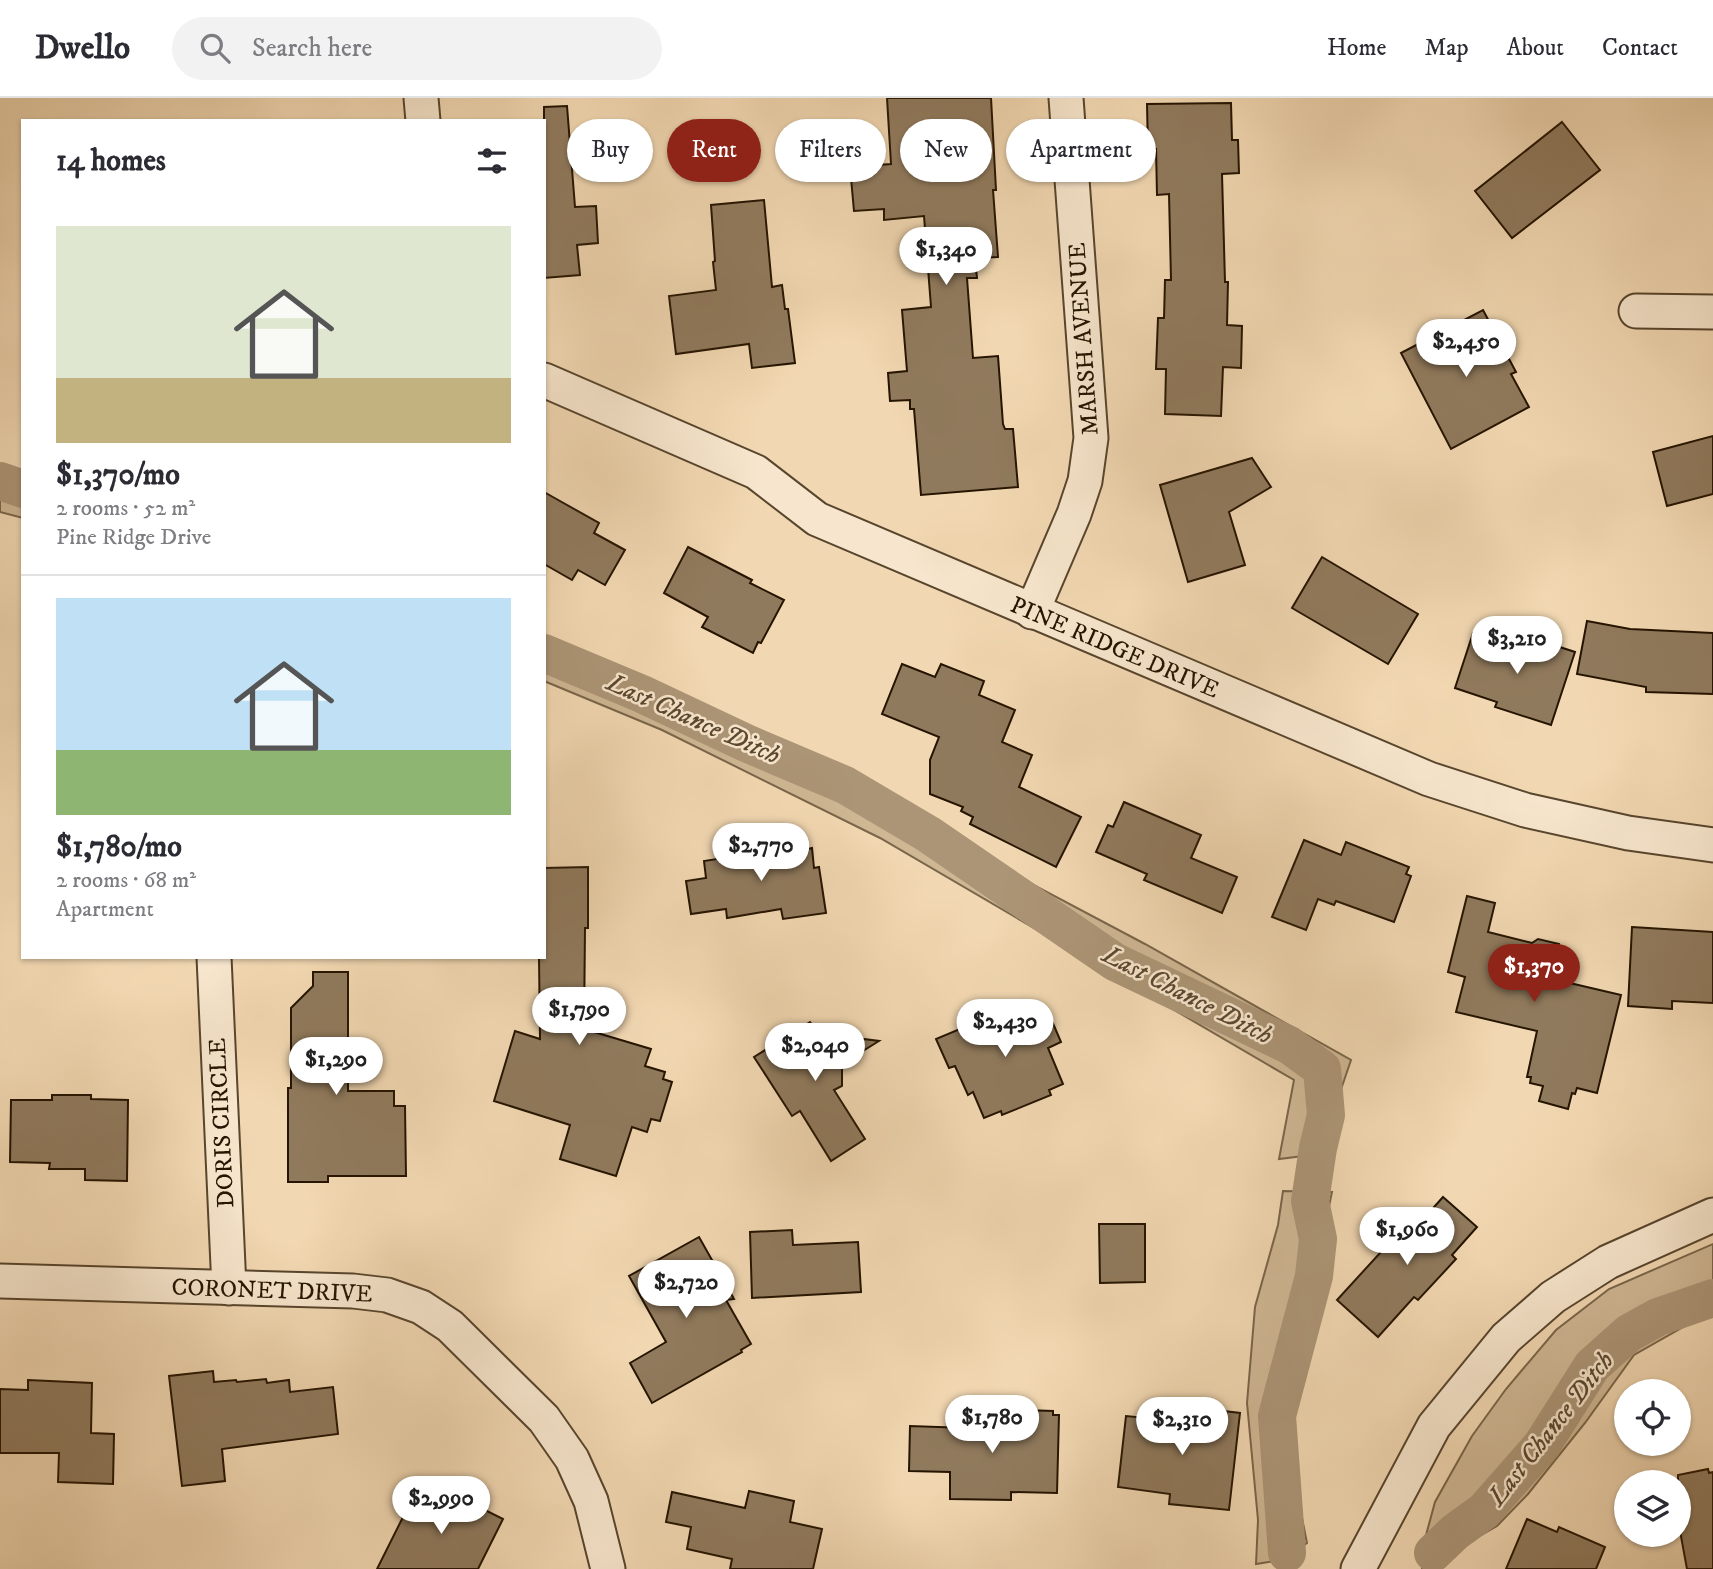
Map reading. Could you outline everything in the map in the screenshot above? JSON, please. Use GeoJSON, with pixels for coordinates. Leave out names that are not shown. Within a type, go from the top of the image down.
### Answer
{"type":"FeatureCollection","features":[{"type":"Feature","properties":{"kind":"street"},"geometry":{"type":"LineString","coordinates":[[421,98],[422,119]]}},
{"type":"Feature","properties":{"kind":"street","name":"MARSH AVENUE"},"geometry":{"type":"LineString","coordinates":[[1032,612],[1074,514],[1085,481],[1091,438],[1066,98]]}},
{"type":"Feature","properties":{"kind":"street"},"geometry":{"type":"LineString","coordinates":[[1636,312],[1713,312]]}},
{"type":"Feature","properties":{"kind":"street","name":"PINE RIDGE DRIVE"},"geometry":{"type":"LineString","coordinates":[[546,381],[756,472],[817,519],[1429,779],[1525,810],[1628,833],[1713,845]]}},
{"type":"Feature","properties":{"kind":"street","name":"DORIS CIRCLE"},"geometry":{"type":"LineString","coordinates":[[214,959],[229,1288]]}},
{"type":"Feature","properties":{"kind":"street"},"geometry":{"type":"LineString","coordinates":[[1358,1569],[1434,1426],[1506,1338],[1553,1297],[1608,1262],[1713,1215]]}},
{"type":"Feature","properties":{"kind":"street","name":"CORONET DRIVE"},"geometry":{"type":"LineString","coordinates":[[0,1280],[353,1291],[387,1295],[421,1307],[450,1326],[544,1419],[572,1459],[591,1501],[608,1569]]}},
{"type":"Feature","properties":{"kind":"shaded area"},"geometry":{"type":"Polygon","coordinates":[[[0,466],[21,475],[21,517],[0,512],[0,466]]]}},
{"type":"Feature","properties":{"kind":"shaded area"},"geometry":{"type":"Polygon","coordinates":[[[546,645],[830,777],[1145,944],[1351,1060],[1319,1154],[1279,1159],[1294,1080],[880,838],[662,730],[546,682],[546,645]]]}},
{"type":"Feature","properties":{"kind":"shaded area"},"geometry":{"type":"Polygon","coordinates":[[[1283,1191],[1332,1192],[1288,1405],[1290,1458],[1307,1543],[1281,1560],[1256,1564],[1258,1520],[1247,1403],[1255,1307],[1278,1225],[1283,1191]]]}},
{"type":"Feature","properties":{"kind":"shaded area"},"geometry":{"type":"Polygon","coordinates":[[[1713,1244],[1713,1310],[1634,1355],[1614,1379],[1585,1423],[1528,1494],[1497,1526],[1422,1569],[1422,1550],[1435,1502],[1472,1436],[1506,1389],[1556,1330],[1609,1289],[1713,1244]]]}},
{"type":"Feature","properties":{"kind":"building"},"geometry":{"type":"Polygon","coordinates":[[[887,98],[991,98],[996,190],[993,190],[998,257],[975,258],[977,278],[967,278],[973,358],[998,356],[1003,424],[1005,429],[1013,429],[1018,487],[921,495],[914,409],[910,409],[910,400],[890,401],[888,373],[907,371],[902,310],[931,307],[924,216],[884,220],[884,209],[854,211],[851,182],[886,182],[886,164],[891,164],[887,98]]]}},
{"type":"Feature","properties":{"kind":"building"},"geometry":{"type":"Polygon","coordinates":[[[1231,103],[1232,140],[1238,140],[1239,173],[1222,174],[1225,282],[1228,282],[1227,325],[1242,326],[1241,368],[1223,367],[1221,416],[1165,414],[1166,369],[1156,369],[1158,318],[1164,318],[1165,280],[1171,280],[1169,194],[1157,195],[1156,119],[1147,119],[1147,104],[1231,103]]]}},
{"type":"Feature","properties":{"kind":"building"},"geometry":{"type":"Polygon","coordinates":[[[567,106],[567,182],[573,182],[575,207],[596,206],[598,243],[577,245],[580,275],[546,278],[544,107],[567,106]]]}},
{"type":"Feature","properties":{"kind":"building"},"geometry":{"type":"Polygon","coordinates":[[[1562,122],[1600,170],[1512,238],[1475,191],[1562,122]]]}},
{"type":"Feature","properties":{"kind":"building"},"geometry":{"type":"Polygon","coordinates":[[[764,200],[772,287],[782,285],[795,363],[752,368],[749,344],[676,354],[669,296],[716,290],[711,205],[764,200]]]}},
{"type":"Feature","properties":{"kind":"building"},"geometry":{"type":"Polygon","coordinates":[[[1483,310],[1516,372],[1511,374],[1529,407],[1451,449],[1401,353],[1483,310]]]}},
{"type":"Feature","properties":{"kind":"building"},"geometry":{"type":"Polygon","coordinates":[[[1713,436],[1713,494],[1667,506],[1653,452],[1713,436]]]}},
{"type":"Feature","properties":{"kind":"building"},"geometry":{"type":"Polygon","coordinates":[[[1252,458],[1271,487],[1229,512],[1245,565],[1188,582],[1160,485],[1252,458]]]}},
{"type":"Feature","properties":{"kind":"building"},"geometry":{"type":"Polygon","coordinates":[[[546,493],[599,523],[594,533],[625,550],[605,585],[578,570],[572,580],[546,565],[546,493]]]}},
{"type":"Feature","properties":{"kind":"building"},"geometry":{"type":"Polygon","coordinates":[[[688,547],[784,600],[753,653],[702,627],[708,617],[664,593],[688,547]]]}},
{"type":"Feature","properties":{"kind":"building"},"geometry":{"type":"Polygon","coordinates":[[[1322,557],[1418,614],[1388,664],[1292,608],[1322,557]]]}},
{"type":"Feature","properties":{"kind":"building"},"geometry":{"type":"Polygon","coordinates":[[[1587,621],[1630,629],[1713,633],[1713,694],[1646,692],[1646,687],[1577,674],[1587,621]]]}},
{"type":"Feature","properties":{"kind":"building"},"geometry":{"type":"Polygon","coordinates":[[[1473,633],[1525,650],[1529,637],[1575,652],[1551,725],[1495,707],[1497,702],[1455,688],[1473,633]]]}},
{"type":"Feature","properties":{"kind":"building"},"geometry":{"type":"Polygon","coordinates":[[[902,664],[935,677],[941,664],[984,681],[979,695],[1015,710],[1002,742],[1032,755],[1019,787],[1081,817],[1056,867],[970,824],[973,817],[961,811],[963,807],[930,794],[930,760],[939,737],[882,714],[902,664]]]}},
{"type":"Feature","properties":{"kind":"building"},"geometry":{"type":"Polygon","coordinates":[[[1124,802],[1201,835],[1191,858],[1237,877],[1222,913],[1144,880],[1147,874],[1096,852],[1108,825],[1113,827],[1124,802]]]}},
{"type":"Feature","properties":{"kind":"building"},"geometry":{"type":"Polygon","coordinates":[[[787,836],[789,848],[808,845],[808,849],[812,848],[814,868],[819,867],[826,913],[783,919],[781,909],[727,918],[726,909],[691,914],[686,881],[706,878],[704,861],[755,853],[754,841],[787,836]]]}},
{"type":"Feature","properties":{"kind":"building"},"geometry":{"type":"Polygon","coordinates":[[[1304,840],[1341,855],[1346,842],[1409,867],[1406,874],[1411,876],[1394,922],[1336,901],[1334,905],[1318,899],[1306,930],[1272,917],[1304,840]]]}},
{"type":"Feature","properties":{"kind":"building"},"geometry":{"type":"Polygon","coordinates":[[[588,867],[584,1029],[651,1049],[645,1066],[665,1072],[663,1079],[672,1082],[660,1121],[651,1119],[647,1132],[632,1127],[616,1176],[560,1159],[570,1125],[494,1101],[515,1031],[540,1039],[539,959],[546,959],[546,868],[588,867]]]}},
{"type":"Feature","properties":{"kind":"building"},"geometry":{"type":"Polygon","coordinates":[[[1467,896],[1495,903],[1488,932],[1532,943],[1538,939],[1559,944],[1553,972],[1559,974],[1557,980],[1621,995],[1597,1093],[1577,1088],[1575,1094],[1572,1093],[1568,1109],[1539,1101],[1543,1086],[1530,1083],[1531,1077],[1527,1077],[1537,1031],[1456,1012],[1465,977],[1448,972],[1467,896]]]}},
{"type":"Feature","properties":{"kind":"building"},"geometry":{"type":"Polygon","coordinates":[[[1632,927],[1713,932],[1713,1003],[1672,1001],[1672,1009],[1628,1006],[1632,927]]]}},
{"type":"Feature","properties":{"kind":"building"},"geometry":{"type":"Polygon","coordinates":[[[313,972],[348,972],[348,1091],[394,1091],[394,1106],[405,1106],[406,1176],[328,1176],[328,1182],[288,1182],[291,1008],[313,986],[313,972]]]}},
{"type":"Feature","properties":{"kind":"building"},"geometry":{"type":"Polygon","coordinates":[[[1012,1002],[1052,1021],[1061,1042],[1048,1048],[1063,1084],[1049,1090],[1051,1095],[1002,1115],[1001,1111],[984,1118],[973,1092],[968,1095],[955,1066],[949,1068],[936,1039],[991,1016],[989,1011],[1012,1002]]]}},
{"type":"Feature","properties":{"kind":"building"},"geometry":{"type":"Polygon","coordinates":[[[810,1022],[817,1033],[879,1041],[842,1064],[842,1086],[834,1090],[865,1139],[831,1161],[800,1111],[792,1116],[754,1057],[810,1022]]]}},
{"type":"Feature","properties":{"kind":"building"},"geometry":{"type":"Polygon","coordinates":[[[52,1095],[91,1095],[91,1099],[128,1100],[127,1181],[85,1180],[85,1169],[49,1169],[50,1163],[10,1162],[11,1100],[52,1100],[52,1095]]]}},
{"type":"Feature","properties":{"kind":"building"},"geometry":{"type":"Polygon","coordinates":[[[1443,1197],[1477,1227],[1452,1255],[1456,1259],[1418,1300],[1414,1297],[1378,1337],[1337,1300],[1412,1218],[1419,1224],[1443,1197]]]}},
{"type":"Feature","properties":{"kind":"building"},"geometry":{"type":"Polygon","coordinates":[[[1099,1224],[1145,1224],[1145,1282],[1100,1283],[1099,1224]]]}},
{"type":"Feature","properties":{"kind":"building"},"geometry":{"type":"Polygon","coordinates":[[[792,1230],[793,1245],[858,1242],[861,1292],[752,1298],[750,1232],[792,1230]]]}},
{"type":"Feature","properties":{"kind":"building"},"geometry":{"type":"Polygon","coordinates":[[[699,1237],[734,1299],[726,1300],[751,1344],[741,1350],[742,1352],[652,1403],[630,1363],[666,1342],[629,1276],[699,1237]]]}},
{"type":"Feature","properties":{"kind":"building"},"geometry":{"type":"Polygon","coordinates":[[[213,1371],[214,1382],[266,1379],[267,1383],[289,1380],[290,1392],[333,1387],[338,1434],[222,1449],[225,1481],[182,1486],[169,1376],[213,1371]]]}},
{"type":"Feature","properties":{"kind":"building"},"geometry":{"type":"Polygon","coordinates":[[[28,1380],[92,1383],[91,1433],[114,1434],[113,1484],[58,1482],[59,1453],[0,1453],[0,1389],[28,1390],[28,1380]]]}},
{"type":"Feature","properties":{"kind":"building"},"geometry":{"type":"Polygon","coordinates":[[[1181,1406],[1240,1413],[1229,1510],[1169,1504],[1170,1494],[1118,1487],[1126,1416],[1179,1421],[1181,1406]]]}},
{"type":"Feature","properties":{"kind":"building"},"geometry":{"type":"Polygon","coordinates":[[[998,1409],[1053,1411],[1053,1415],[1059,1415],[1057,1493],[1011,1492],[1011,1500],[950,1499],[950,1472],[909,1471],[910,1426],[997,1429],[998,1409]]]}},
{"type":"Feature","properties":{"kind":"building"},"geometry":{"type":"Polygon","coordinates":[[[1708,1469],[1709,1473],[1713,1472],[1713,1569],[1687,1569],[1683,1547],[1691,1547],[1691,1472],[1708,1469]]]}},
{"type":"Feature","properties":{"kind":"building"},"geometry":{"type":"Polygon","coordinates":[[[417,1489],[449,1506],[455,1495],[503,1519],[478,1569],[377,1569],[417,1489]]]}},
{"type":"Feature","properties":{"kind":"building"},"geometry":{"type":"Polygon","coordinates":[[[749,1491],[794,1501],[790,1522],[822,1529],[813,1569],[730,1569],[732,1559],[687,1549],[691,1527],[666,1522],[672,1492],[745,1508],[749,1491]]]}},
{"type":"Feature","properties":{"kind":"building"},"geometry":{"type":"Polygon","coordinates":[[[1527,1519],[1557,1532],[1559,1527],[1605,1547],[1596,1569],[1506,1569],[1527,1519]]]}},
{"type":"Feature","properties":{"kind":"waterway","name":"Last Chance Ditch"},"geometry":{"type":"LineString","coordinates":[[0,481],[21,488]]}},
{"type":"Feature","properties":{"kind":"waterway","name":"Last Chance Ditch"},"geometry":{"type":"LineString","coordinates":[[546,654],[845,785],[928,834],[1115,962],[1289,1045],[1322,1069],[1326,1115],[1310,1201],[1318,1239],[1314,1276],[1277,1416],[1287,1553]]}},
{"type":"Feature","properties":{"kind":"waterway","name":"Last Chance Ditch"},"geometry":{"type":"LineString","coordinates":[[1433,1553],[1455,1532],[1484,1511],[1542,1445],[1592,1366],[1629,1333],[1658,1317],[1713,1298]]}}]}
